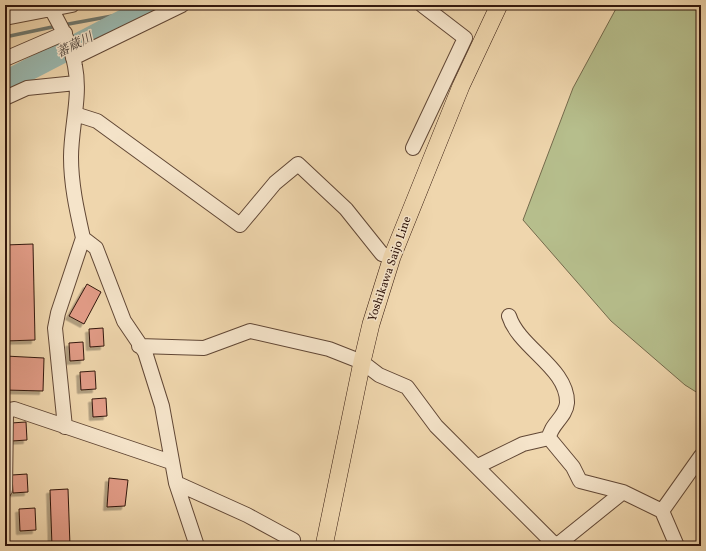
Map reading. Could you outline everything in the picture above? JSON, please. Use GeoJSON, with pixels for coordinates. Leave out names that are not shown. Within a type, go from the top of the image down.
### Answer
{"type":"FeatureCollection","features":[{"type":"Feature","properties":{"kind":"main road","name":"Yoshikawa Saijo Line"},"geometry":{"type":"LineString","coordinates":[[324,546],[362,362],[371,324],[392,257],[461,86],[499,5]]}},
{"type":"Feature","properties":{"kind":"street"},"geometry":{"type":"LineString","coordinates":[[5,18],[50,7],[72,5]]}},
{"type":"Feature","properties":{"kind":"street"},"geometry":{"type":"LineString","coordinates":[[73,56],[182,5]]}},
{"type":"Feature","properties":{"kind":"street"},"geometry":{"type":"LineString","coordinates":[[413,148],[465,38],[422,5]]}},
{"type":"Feature","properties":{"kind":"street"},"geometry":{"type":"LineString","coordinates":[[50,7],[65,32],[73,56],[76,83],[71,156],[72,178],[83,238],[58,314],[55,328],[65,427]]}},
{"type":"Feature","properties":{"kind":"street"},"geometry":{"type":"LineString","coordinates":[[5,59],[65,32]]}},
{"type":"Feature","properties":{"kind":"street"},"geometry":{"type":"LineString","coordinates":[[447,77],[461,86]]}},
{"type":"Feature","properties":{"kind":"street"},"geometry":{"type":"LineString","coordinates":[[5,98],[27,88],[76,83]]}},
{"type":"Feature","properties":{"kind":"street"},"geometry":{"type":"LineString","coordinates":[[75,114],[96,121],[240,225],[275,183],[298,164],[346,209],[382,254],[392,257]]}},
{"type":"Feature","properties":{"kind":"street"},"geometry":{"type":"LineString","coordinates":[[83,238],[96,248],[124,321],[145,352],[162,406],[176,483],[197,546]]}},
{"type":"Feature","properties":{"kind":"street"},"geometry":{"type":"LineString","coordinates":[[509,316],[512,326],[520,338],[550,368],[562,385],[566,396],[567,405],[562,417],[549,433],[549,438],[573,467],[580,481],[624,492],[662,511],[677,546]]}},
{"type":"Feature","properties":{"kind":"street"},"geometry":{"type":"LineString","coordinates":[[140,346],[204,348],[250,331],[329,349],[362,362],[379,375],[407,387],[436,426],[478,466],[556,546],[624,492]]}},
{"type":"Feature","properties":{"kind":"street"},"geometry":{"type":"LineString","coordinates":[[5,490],[6,414],[9,410],[20,410],[65,427],[171,462]]}},
{"type":"Feature","properties":{"kind":"street"},"geometry":{"type":"LineString","coordinates":[[478,466],[523,444],[549,438]]}},
{"type":"Feature","properties":{"kind":"street"},"geometry":{"type":"LineString","coordinates":[[662,511],[701,456]]}},
{"type":"Feature","properties":{"kind":"street"},"geometry":{"type":"LineString","coordinates":[[176,483],[247,515],[293,540],[293,546]]}},
{"type":"Feature","properties":{"kind":"green space"},"geometry":{"type":"Polygon","coordinates":[[[618,5],[701,5],[701,395],[685,385],[611,321],[523,220],[573,88],[618,5]]]}},
{"type":"Feature","properties":{"kind":"building"},"geometry":{"type":"Polygon","coordinates":[[[33,244],[35,340],[5,341],[5,245],[33,244]]]}},
{"type":"Feature","properties":{"kind":"building"},"geometry":{"type":"Polygon","coordinates":[[[87,284],[101,292],[84,324],[69,316],[87,284]]]}},
{"type":"Feature","properties":{"kind":"building"},"geometry":{"type":"Polygon","coordinates":[[[103,328],[104,346],[90,347],[89,329],[103,328]]]}},
{"type":"Feature","properties":{"kind":"building"},"geometry":{"type":"Polygon","coordinates":[[[83,342],[84,360],[70,361],[69,343],[83,342]]]}},
{"type":"Feature","properties":{"kind":"building"},"geometry":{"type":"Polygon","coordinates":[[[5,356],[44,358],[43,391],[5,390],[5,356]]]}},
{"type":"Feature","properties":{"kind":"building"},"geometry":{"type":"Polygon","coordinates":[[[95,371],[96,389],[81,390],[80,372],[95,371]]]}},
{"type":"Feature","properties":{"kind":"building"},"geometry":{"type":"Polygon","coordinates":[[[106,398],[107,416],[93,417],[92,399],[106,398]]]}},
{"type":"Feature","properties":{"kind":"building"},"geometry":{"type":"Polygon","coordinates":[[[26,422],[27,440],[12,441],[11,423],[26,422]]]}},
{"type":"Feature","properties":{"kind":"building"},"geometry":{"type":"Polygon","coordinates":[[[27,474],[28,492],[13,493],[12,475],[27,474]]]}},
{"type":"Feature","properties":{"kind":"building"},"geometry":{"type":"Polygon","coordinates":[[[109,478],[128,480],[125,506],[107,507],[109,478]]]}},
{"type":"Feature","properties":{"kind":"building"},"geometry":{"type":"Polygon","coordinates":[[[68,489],[70,546],[52,546],[50,490],[68,489]]]}},
{"type":"Feature","properties":{"kind":"building"},"geometry":{"type":"Polygon","coordinates":[[[35,508],[36,530],[20,531],[19,509],[35,508]]]}},
{"type":"Feature","properties":{"kind":"waterway","name":"蕃蔵川"},"geometry":{"type":"LineString","coordinates":[[5,82],[153,5]]}},
{"type":"Feature","properties":{"kind":"waterway"},"geometry":{"type":"LineString","coordinates":[[63,25],[145,10]]}},
{"type":"Feature","properties":{"kind":"waterway"},"geometry":{"type":"LineString","coordinates":[[5,37],[57,26]]}}]}
